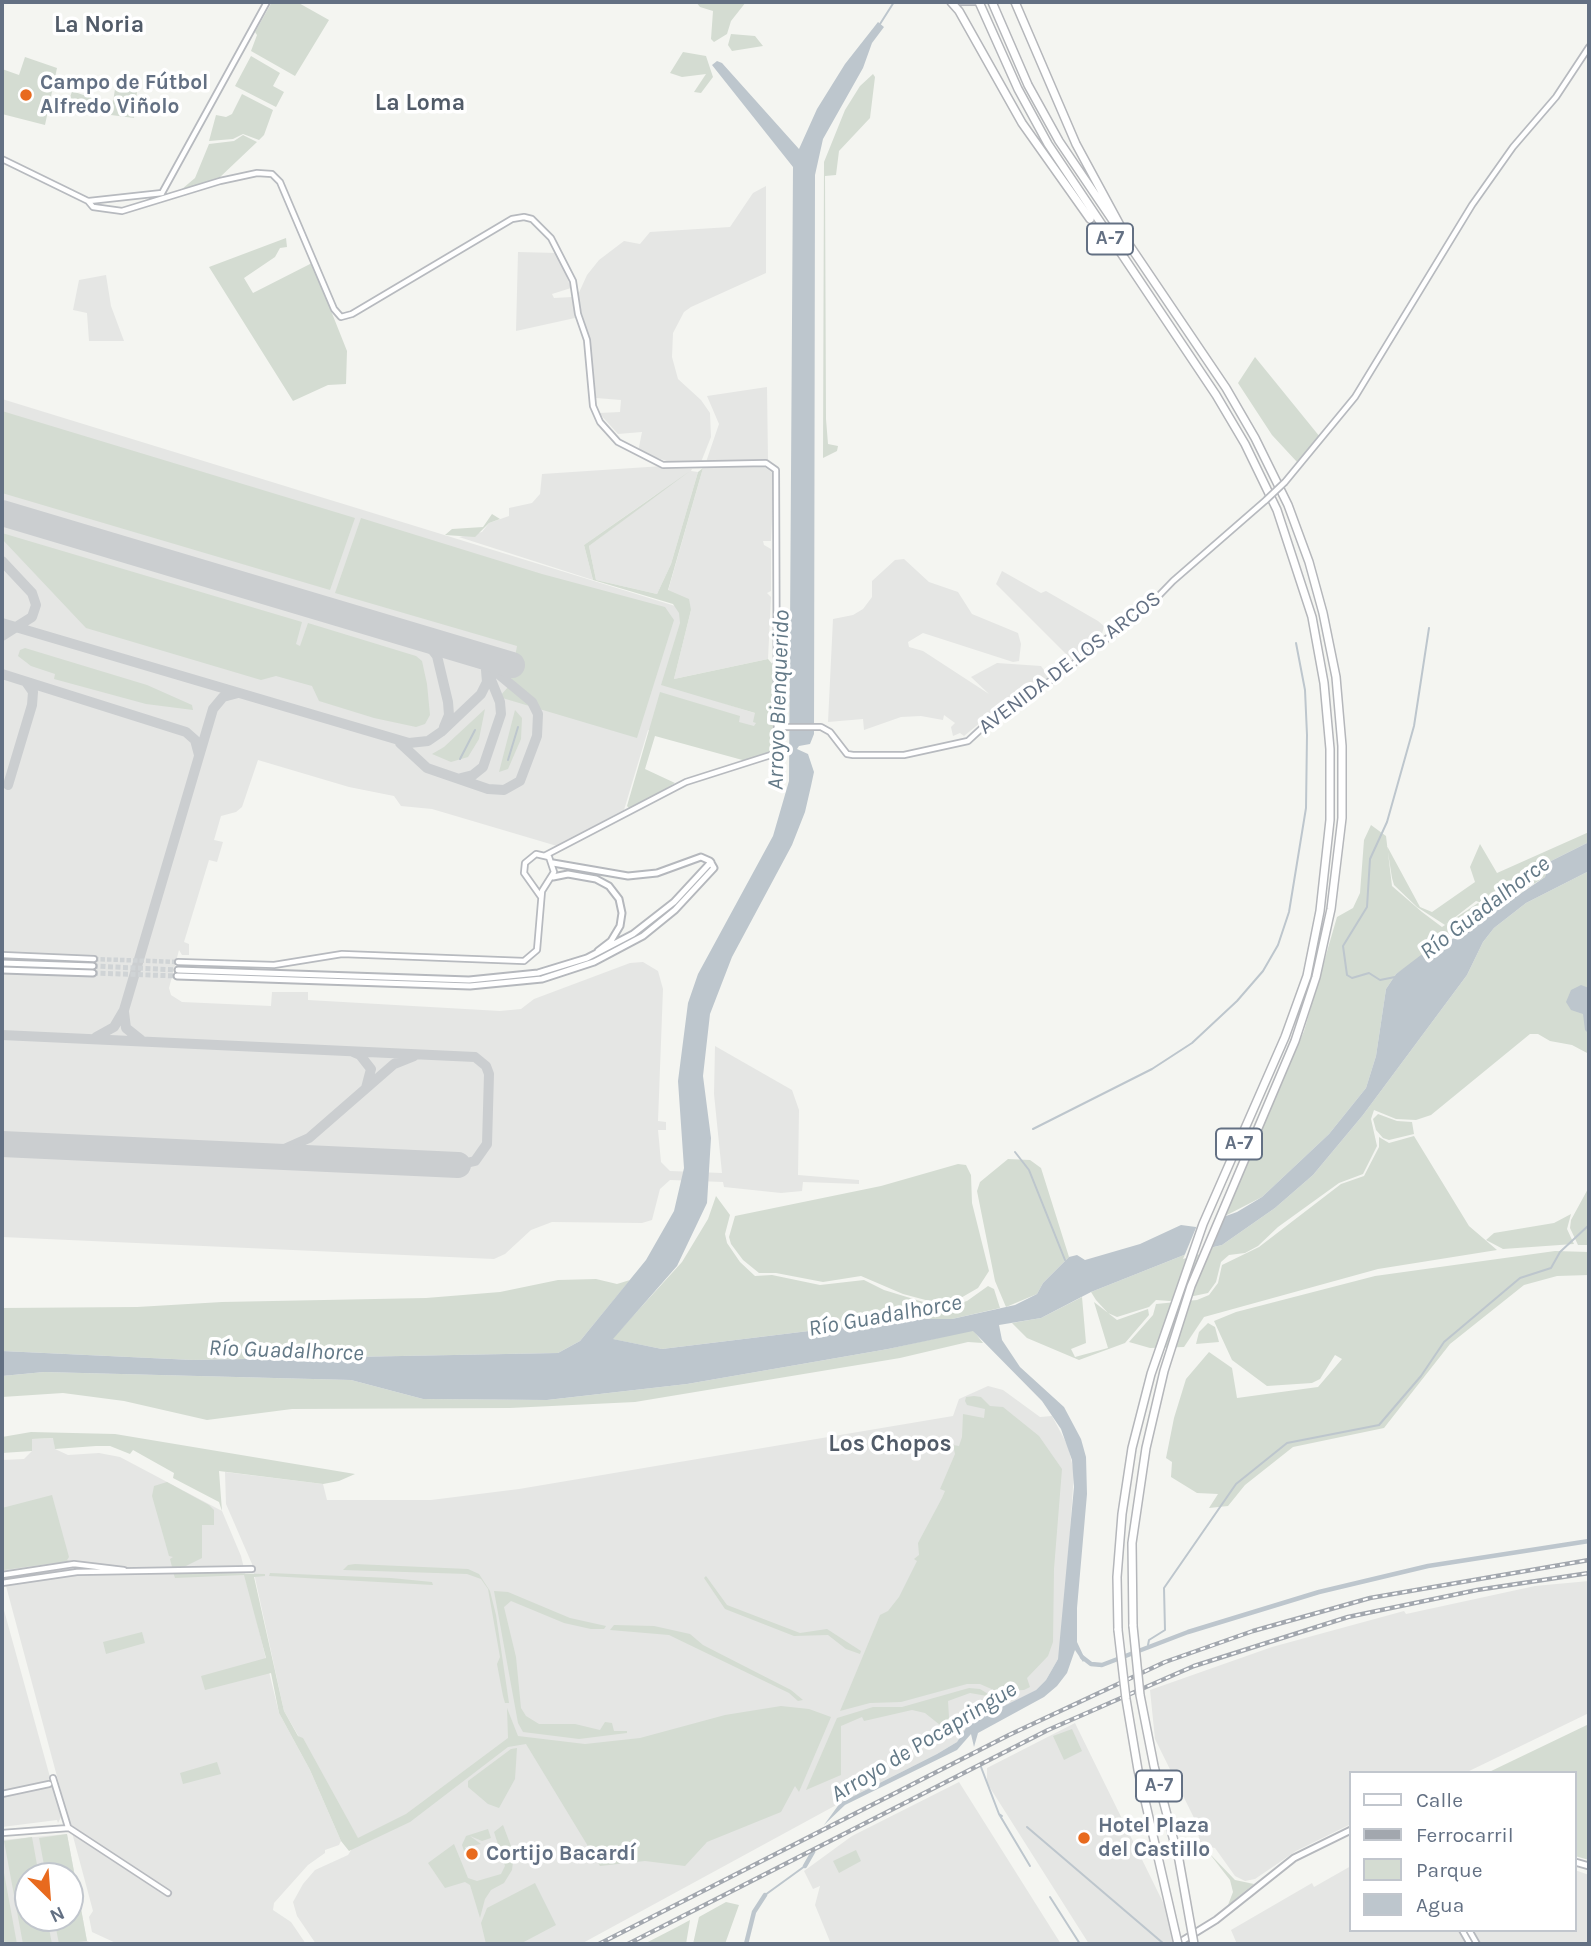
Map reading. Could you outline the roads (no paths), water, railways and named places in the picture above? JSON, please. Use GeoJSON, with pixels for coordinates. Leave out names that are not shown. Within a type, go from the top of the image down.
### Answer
{"type":"FeatureCollection","features":[{"type":"Feature","properties":{"kind":"highway"},"geometry":{"type":"LineString","coordinates":[[951,2],[959,11],[1022,123],[1130,269]]}},
{"type":"Feature","properties":{"kind":"highway","name":"A-7"},"geometry":{"type":"LineString","coordinates":[[979,2],[1018,89],[1048,144],[1245,444],[1277,510],[1297,565],[1312,617],[1324,683],[1330,749],[1330,820],[1320,911],[1307,976],[1285,1037],[1203,1224],[1151,1374],[1132,1448],[1122,1514],[1117,1577],[1118,1630],[1126,1699],[1138,1770],[1178,1944]]}},
{"type":"Feature","properties":{"kind":"highway","name":"A-7"},"geometry":{"type":"LineString","coordinates":[[992,2],[1028,85],[1059,141],[1226,387],[1255,438],[1288,505],[1309,562],[1336,677],[1342,746],[1342,818],[1331,909],[1316,977],[1295,1041],[1214,1228],[1164,1371],[1146,1448],[1132,1543],[1133,1626],[1151,1754],[1179,1860],[1194,1944]]}},
{"type":"Feature","properties":{"kind":"highway"},"geometry":{"type":"LineString","coordinates":[[1015,2],[1076,144],[1140,263]]}},
{"type":"Feature","properties":{"kind":"highway"},"geometry":{"type":"LineString","coordinates":[[1021,2],[1028,34]]}},
{"type":"Feature","properties":{"kind":"main road"},"geometry":{"type":"LineString","coordinates":[[552,861],[628,876],[657,873],[693,858],[707,858],[711,865]]}},
{"type":"Feature","properties":{"kind":"main road"},"geometry":{"type":"LineString","coordinates":[[711,865],[676,910],[631,943],[582,967],[542,979],[470,986],[178,973],[486,979],[538,974],[587,958],[618,943],[654,919],[711,865]]}},
{"type":"Feature","properties":{"kind":"main road"},"geometry":{"type":"LineString","coordinates":[[553,877],[568,874],[596,879],[609,886],[619,899],[622,913],[617,933],[587,958]]}},
{"type":"Feature","properties":{"kind":"main road"},"geometry":{"type":"LineString","coordinates":[[2,963],[93,970],[2,970]]}},
{"type":"Feature","properties":{"kind":"main road"},"geometry":{"type":"LineString","coordinates":[[1178,1944],[1216,1920],[1294,1858],[1350,1830]]}},
{"type":"Feature","properties":{"kind":"street"},"geometry":{"type":"LineString","coordinates":[[164,200],[162,192],[267,2]]}},
{"type":"Feature","properties":{"kind":"street"},"geometry":{"type":"LineString","coordinates":[[959,2],[979,2]]}},
{"type":"Feature","properties":{"kind":"street","name":"AVENIDA DE LOS ARCOS"},"geometry":{"type":"LineString","coordinates":[[777,727],[819,727],[830,732],[847,754],[904,755],[968,741],[995,716],[1053,679],[1145,610],[1173,581],[1285,482],[1355,397],[1450,240],[1508,154],[1556,97],[1589,47]]}},
{"type":"Feature","properties":{"kind":"street"},"geometry":{"type":"LineString","coordinates":[[2,159],[88,201],[98,209],[122,212],[220,181],[257,173],[272,174],[280,181],[334,309],[341,317],[352,314],[512,219],[524,217],[539,225],[561,255],[573,281],[578,314],[587,340],[593,406],[600,422],[618,442],[663,465],[766,463],[776,470],[777,748],[770,757],[686,782],[558,851],[531,856],[525,863],[524,873],[541,897]]}},
{"type":"Feature","properties":{"kind":"street"},"geometry":{"type":"LineString","coordinates":[[88,201],[162,192]]}},
{"type":"Feature","properties":{"kind":"street"},"geometry":{"type":"LineString","coordinates":[[178,962],[274,965],[342,954],[524,961],[537,950],[541,897],[553,877],[552,861],[558,851]]}},
{"type":"Feature","properties":{"kind":"street"},"geometry":{"type":"LineString","coordinates":[[546,855],[552,861]]}},
{"type":"Feature","properties":{"kind":"street"},"geometry":{"type":"LineString","coordinates":[[534,884],[547,883]]}},
{"type":"Feature","properties":{"kind":"street"},"geometry":{"type":"LineString","coordinates":[[2,955],[94,959]]}},
{"type":"Feature","properties":{"kind":"street"},"geometry":{"type":"LineString","coordinates":[[2,1575],[74,1564],[135,1571]]}},
{"type":"Feature","properties":{"kind":"street"},"geometry":{"type":"LineString","coordinates":[[2,1583],[77,1572],[252,1569]]}},
{"type":"Feature","properties":{"kind":"street"},"geometry":{"type":"LineString","coordinates":[[2,1794],[49,1784],[58,1792],[69,1828]]}},
{"type":"Feature","properties":{"kind":"street"},"geometry":{"type":"LineString","coordinates":[[2,1833],[69,1828],[168,1893]]}},
{"type":"Feature","properties":{"kind":"water"},"geometry":{"type":"Polygon","coordinates":[[[878,22],[884,27],[872,43],[863,68],[823,139],[815,175],[814,734],[810,744],[797,749],[808,754],[814,772],[805,812],[792,845],[732,957],[710,1014],[703,1076],[711,1138],[707,1203],[677,1266],[613,1339],[662,1349],[907,1319],[952,1319],[1015,1305],[1037,1294],[1043,1283],[1069,1257],[1077,1255],[1085,1260],[1140,1244],[1181,1225],[1196,1227],[1237,1212],[1262,1197],[1329,1134],[1366,1088],[1376,1056],[1386,989],[1396,974],[1421,955],[1458,936],[1545,877],[1549,862],[1589,842],[1589,871],[1526,903],[1494,928],[1483,942],[1467,975],[1363,1115],[1313,1175],[1275,1208],[1222,1245],[1189,1253],[1091,1292],[1041,1318],[999,1325],[1002,1340],[1020,1367],[1064,1407],[1081,1439],[1086,1457],[1087,1494],[1077,1608],[1077,1642],[1085,1659],[1083,1662],[1075,1650],[1067,1673],[1057,1686],[1044,1697],[978,1733],[974,1747],[971,1734],[957,1750],[845,1805],[824,1825],[840,1803],[937,1754],[957,1742],[966,1728],[980,1718],[1036,1690],[1046,1680],[1058,1659],[1074,1487],[1072,1460],[1061,1429],[1042,1401],[973,1331],[888,1349],[687,1384],[547,1400],[423,1399],[351,1380],[44,1372],[2,1376],[2,1351],[193,1360],[558,1353],[580,1341],[646,1260],[674,1211],[684,1168],[678,1081],[688,1003],[698,974],[773,836],[789,781],[793,167],[712,65],[717,61],[722,63],[799,149],[817,109],[845,64],[878,22]]]}},
{"type":"Feature","properties":{"kind":"water"},"geometry":{"type":"Polygon","coordinates":[[[1581,985],[1589,988],[1589,1034],[1585,1030],[1583,1014],[1571,1010],[1566,1002],[1571,990],[1581,985]]]}},
{"type":"Feature","properties":{"kind":"waterway"},"geometry":{"type":"LineString","coordinates":[[880,24],[894,2]]}},
{"type":"Feature","properties":{"kind":"waterway"},"geometry":{"type":"LineString","coordinates":[[1395,977],[1380,980],[1369,973],[1352,978],[1347,975],[1343,946],[1367,907],[1370,859],[1387,822],[1414,726],[1429,628]]}},
{"type":"Feature","properties":{"kind":"waterway"},"geometry":{"type":"LineString","coordinates":[[1033,1129],[1152,1069],[1192,1043],[1237,1001],[1263,971],[1278,945],[1289,912],[1306,808],[1305,690],[1296,643]]}},
{"type":"Feature","properties":{"kind":"waterway"},"geometry":{"type":"LineString","coordinates":[[508,760],[518,727]]}},
{"type":"Feature","properties":{"kind":"waterway"},"geometry":{"type":"LineString","coordinates":[[460,759],[475,730]]}},
{"type":"Feature","properties":{"kind":"waterway"},"geometry":{"type":"LineString","coordinates":[[1015,1152],[1029,1170],[1065,1260]]}},
{"type":"Feature","properties":{"kind":"waterway"},"geometry":{"type":"LineString","coordinates":[[1148,1645],[1149,1640],[1165,1630],[1164,1588],[1236,1484],[1287,1443],[1379,1425],[1421,1376],[1444,1342],[1520,1278],[1551,1268],[1560,1252],[1589,1225]]}},
{"type":"Feature","properties":{"kind":"waterway"},"geometry":{"type":"LineString","coordinates":[[1082,1657],[1091,1664],[1102,1665],[1188,1632],[1319,1592],[1428,1566],[1589,1541]]}},
{"type":"Feature","properties":{"kind":"waterway"},"geometry":{"type":"LineString","coordinates":[[981,1767],[1002,1816]]}},
{"type":"Feature","properties":{"kind":"waterway"},"geometry":{"type":"LineString","coordinates":[[999,1814],[1030,1866]]}},
{"type":"Feature","properties":{"kind":"waterway"},"geometry":{"type":"LineString","coordinates":[[1027,1827],[1164,1944]]}},
{"type":"Feature","properties":{"kind":"waterway","name":"Arroyo de Pocapringue"},"geometry":{"type":"LineString","coordinates":[[805,1866],[813,1852]]}},
{"type":"Feature","properties":{"kind":"waterway","name":"Arroyo de Pocapringue"},"geometry":{"type":"LineString","coordinates":[[765,1895],[805,1866]]}},
{"type":"Feature","properties":{"kind":"waterway","name":"Arroyo de Pocapringue"},"geometry":{"type":"LineString","coordinates":[[746,1944],[754,1912],[765,1895]]}},
{"type":"Feature","properties":{"kind":"waterway"},"geometry":{"type":"LineString","coordinates":[[1050,1897],[1080,1944]]}},
{"type":"Feature","properties":{"kind":"tunnel"},"geometry":{"type":"LineString","coordinates":[[94,959],[178,962]]}},
{"type":"Feature","properties":{"kind":"tunnel"},"geometry":{"type":"LineString","coordinates":[[93,966],[178,970]]}},
{"type":"Feature","properties":{"kind":"tunnel"},"geometry":{"type":"LineString","coordinates":[[93,973],[177,976]]}},
{"type":"Feature","properties":{"kind":"railway"},"geometry":{"type":"LineString","coordinates":[[599,1944],[1009,1735],[1165,1662],[1253,1631],[1370,1598],[1589,1560]]}},
{"type":"Feature","properties":{"kind":"railway"},"geometry":{"type":"LineString","coordinates":[[628,1944],[1048,1730],[1194,1666],[1348,1617],[1477,1590],[1589,1573]]}},
{"type":"Feature","properties":{"kind":"place","name":"Campo de Fútbol Alfredo Viñolo"},"geometry":{"type":"Point","coordinates":[26,95]}},
{"type":"Feature","properties":{"kind":"place","name":"Hotel Plaza del Castillo"},"geometry":{"type":"Point","coordinates":[1084,1838]}},
{"type":"Feature","properties":{"kind":"place","name":"Cortijo Bacardí"},"geometry":{"type":"Point","coordinates":[472,1854]}},
{"type":"Feature","properties":{"kind":"district","name":"La Noria"},"geometry":{"type":"Point","coordinates":[99,25]}},
{"type":"Feature","properties":{"kind":"district","name":"La Loma"},"geometry":{"type":"Point","coordinates":[420,103]}},
{"type":"Feature","properties":{"kind":"district","name":"Los Chopos"},"geometry":{"type":"Point","coordinates":[890,1444]}},
{"type":"Feature","properties":{"kind":"water label","name":"Arroyo Bienquerido"},"geometry":{"type":"Point","coordinates":[779,700]}},
{"type":"Feature","properties":{"kind":"water label","name":"Río Guadalhorce"},"geometry":{"type":"Point","coordinates":[1485,908]}},
{"type":"Feature","properties":{"kind":"water label","name":"Río Guadalhorce"},"geometry":{"type":"Point","coordinates":[885,1316]}},
{"type":"Feature","properties":{"kind":"water label","name":"Río Guadalhorce"},"geometry":{"type":"Point","coordinates":[286,1351]}}]}
